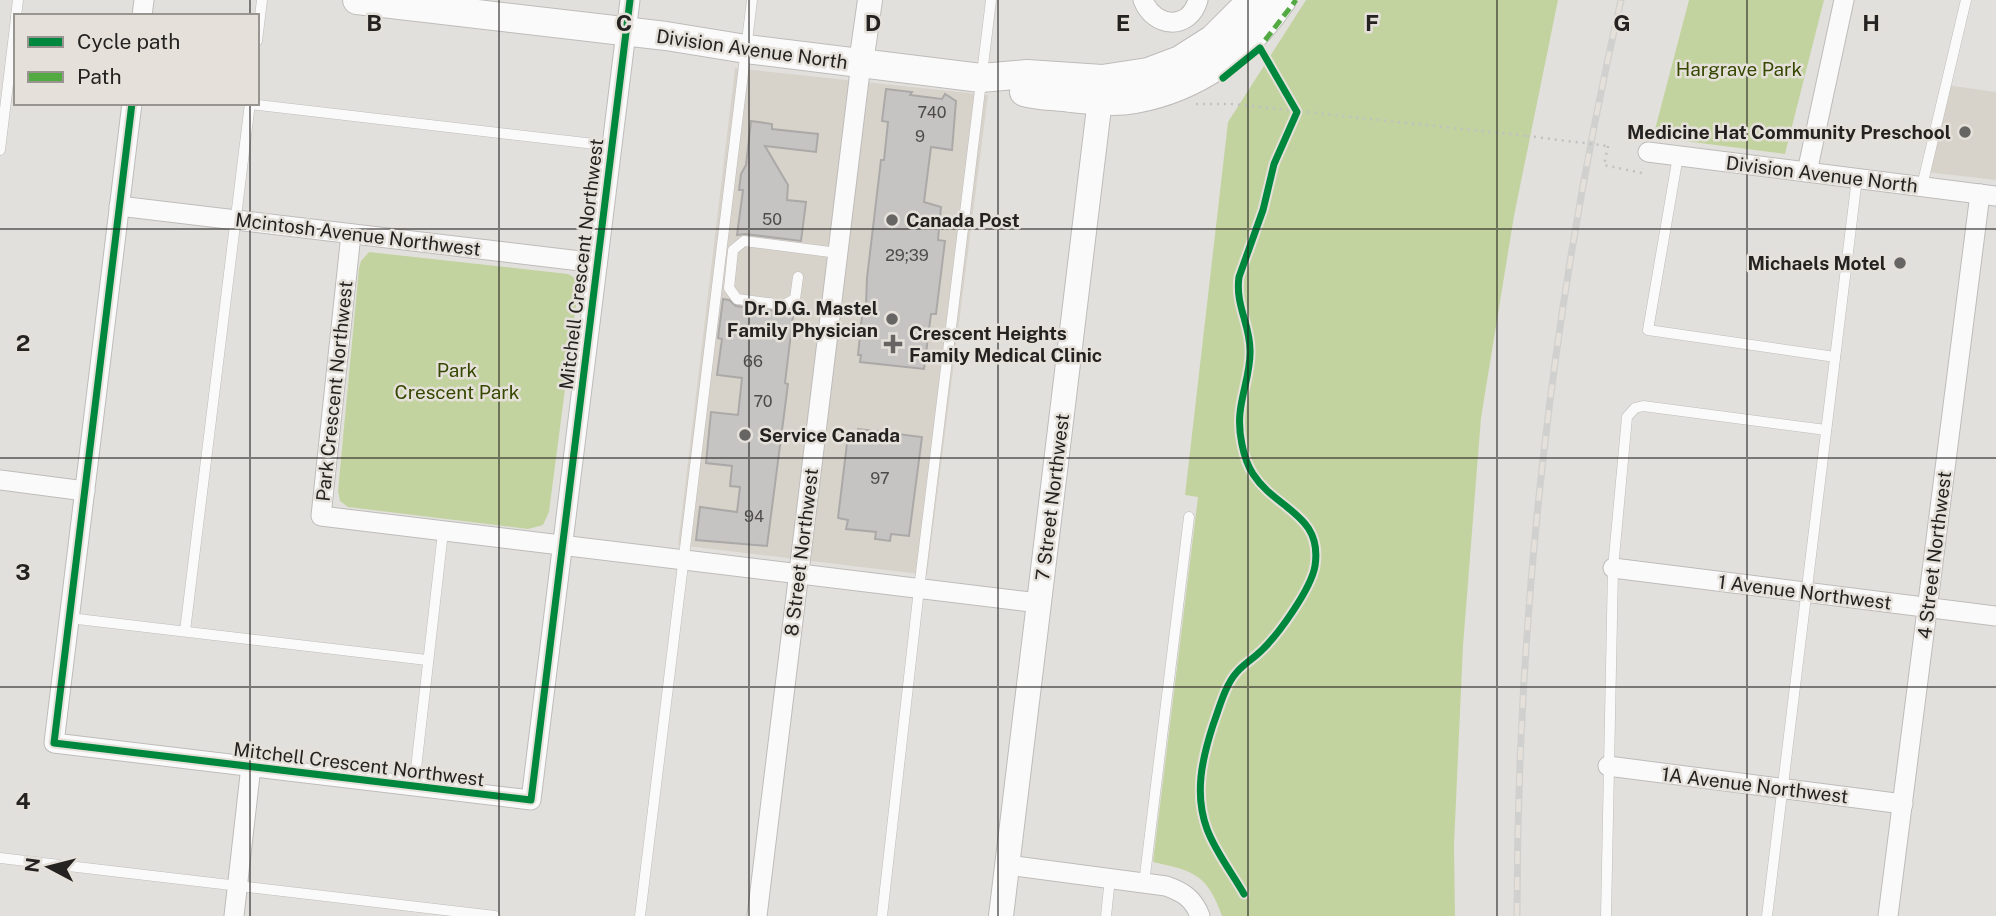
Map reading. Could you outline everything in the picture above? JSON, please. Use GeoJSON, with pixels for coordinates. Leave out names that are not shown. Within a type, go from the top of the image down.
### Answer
{"type":"FeatureCollection","features":[{"type":"Feature","properties":{"kind":"main road"},"geometry":{"type":"LineString","coordinates":[[1150,83],[1164,67],[1197,50],[1229,24],[1252,0]]}},
{"type":"Feature","properties":{"kind":"main road"},"geometry":{"type":"LineString","coordinates":[[1150,83],[1203,75],[1242,46],[1282,0]]}},
{"type":"Feature","properties":{"kind":"main road","name":"Division Avenue North"},"geometry":{"type":"LineString","coordinates":[[375,1],[504,14],[746,49],[981,78],[1029,93],[1101,89],[1134,99],[1150,83]]}},
{"type":"Feature","properties":{"kind":"street","name":"Mitchell Crescent Northwest"},"geometry":{"type":"LineString","coordinates":[[132,105],[54,743],[531,800],[629,0]]}},
{"type":"Feature","properties":{"kind":"street"},"geometry":{"type":"LineString","coordinates":[[861,63],[870,0]]}},
{"type":"Feature","properties":{"kind":"street"},"geometry":{"type":"LineString","coordinates":[[1143,0],[1153,16],[1169,22],[1186,18],[1198,0]]}},
{"type":"Feature","properties":{"kind":"street"},"geometry":{"type":"LineString","coordinates":[[1807,172],[1844,0]]}},
{"type":"Feature","properties":{"kind":"street","name":"8 Street Northwest"},"geometry":{"type":"LineString","coordinates":[[757,916],[861,63]]}},
{"type":"Feature","properties":{"kind":"street","name":"7 Street Northwest"},"geometry":{"type":"LineString","coordinates":[[1001,916],[1101,89]]}},
{"type":"Feature","properties":{"kind":"street","name":"Division Avenue North"},"geometry":{"type":"LineString","coordinates":[[1648,152],[1988,195]]}},
{"type":"Feature","properties":{"kind":"street","name":"4 Street Northwest"},"geometry":{"type":"LineString","coordinates":[[1888,916],[1928,607],[1988,195]]}},
{"type":"Feature","properties":{"kind":"street","name":"Mcintosh Avenue Northwest"},"geometry":{"type":"LineString","coordinates":[[119,206],[597,263]]}},
{"type":"Feature","properties":{"kind":"street","name":"Park Crescent Northwest"},"geometry":{"type":"LineString","coordinates":[[351,233],[321,516],[1039,603]]}},
{"type":"Feature","properties":{"kind":"street"},"geometry":{"type":"LineString","coordinates":[[0,481],[85,491]]}},
{"type":"Feature","properties":{"kind":"street","name":"1 Avenue Northwest"},"geometry":{"type":"LineString","coordinates":[[1614,568],[1996,616]]}},
{"type":"Feature","properties":{"kind":"street"},"geometry":{"type":"LineString","coordinates":[[234,916],[251,766]]}},
{"type":"Feature","properties":{"kind":"street","name":"1A Avenue Northwest"},"geometry":{"type":"LineString","coordinates":[[1608,766],[1903,804]]}},
{"type":"Feature","properties":{"kind":"street"},"geometry":{"type":"LineString","coordinates":[[1007,865],[1166,886],[1182,892],[1195,903],[1200,916]]}},
{"type":"Feature","properties":{"kind":"lane"},"geometry":{"type":"LineString","coordinates":[[259,25],[262,0]]}},
{"type":"Feature","properties":{"kind":"lane"},"geometry":{"type":"LineString","coordinates":[[640,916],[752,0]]}},
{"type":"Feature","properties":{"kind":"lane"},"geometry":{"type":"LineString","coordinates":[[882,916],[991,0]]}},
{"type":"Feature","properties":{"kind":"lane"},"geometry":{"type":"LineString","coordinates":[[1922,186],[1966,0]]}},
{"type":"Feature","properties":{"kind":"lane"},"geometry":{"type":"LineString","coordinates":[[0,150],[14,34]]}},
{"type":"Feature","properties":{"kind":"lane"},"geometry":{"type":"LineString","coordinates":[[185,631],[250,105]]}},
{"type":"Feature","properties":{"kind":"lane"},"geometry":{"type":"LineString","coordinates":[[259,105],[612,146]]}},
{"type":"Feature","properties":{"kind":"lane"},"geometry":{"type":"LineString","coordinates":[[1678,156],[1648,330],[1835,357]]}},
{"type":"Feature","properties":{"kind":"lane"},"geometry":{"type":"LineString","coordinates":[[1767,916],[1857,178]]}},
{"type":"Feature","properties":{"kind":"lane"},"geometry":{"type":"LineString","coordinates":[[798,276],[795,299],[785,305],[737,299],[729,288],[733,250],[744,241],[838,253]]}},
{"type":"Feature","properties":{"kind":"lane"},"geometry":{"type":"LineString","coordinates":[[1606,916],[1614,568],[1627,417],[1635,408],[1643,406],[1826,430]]}},
{"type":"Feature","properties":{"kind":"lane"},"geometry":{"type":"LineString","coordinates":[[1144,883],[1189,517]]}},
{"type":"Feature","properties":{"kind":"lane"},"geometry":{"type":"LineString","coordinates":[[414,786],[443,532]]}},
{"type":"Feature","properties":{"kind":"lane"},"geometry":{"type":"LineString","coordinates":[[69,618],[427,660]]}},
{"type":"Feature","properties":{"kind":"lane"},"geometry":{"type":"LineString","coordinates":[[0,858],[495,916]]}},
{"type":"Feature","properties":{"kind":"lane"},"geometry":{"type":"LineString","coordinates":[[1106,916],[1110,878]]}},
{"type":"Feature","properties":{"kind":"path"},"geometry":{"type":"LineString","coordinates":[[1233,104],[1608,146],[1604,166],[1642,173],[1648,152]]}},
{"type":"Feature","properties":{"kind":"shaded area"},"geometry":{"type":"Polygon","coordinates":[[[735,68],[988,95],[927,575],[678,545],[735,68]]]}},
{"type":"Feature","properties":{"kind":"shaded area","name":"Medicine Hat Community Preschool"},"geometry":{"type":"Polygon","coordinates":[[[1946,85],[1996,92],[1996,180],[1926,172],[1946,85]]]}},
{"type":"Feature","properties":{"kind":"green space"},"geometry":{"type":"Polygon","coordinates":[[[1306,0],[1558,0],[1514,216],[1481,418],[1463,646],[1454,845],[1455,916],[1222,916],[1211,891],[1197,877],[1179,868],[1153,862],[1198,497],[1185,495],[1228,122],[1306,0]]]}},
{"type":"Feature","properties":{"kind":"green space","name":"Hargrave Park"},"geometry":{"type":"Polygon","coordinates":[[[1689,0],[1824,0],[1785,154],[1653,137],[1689,0]]]}},
{"type":"Feature","properties":{"kind":"green space","name":"Park Crescent Park"},"geometry":{"type":"Polygon","coordinates":[[[369,252],[568,274],[577,279],[578,290],[549,512],[543,525],[528,529],[348,507],[340,501],[338,491],[359,268],[369,252]]]}},
{"type":"Feature","properties":{"kind":"building"},"geometry":{"type":"Polygon","coordinates":[[[886,89],[942,99],[945,94],[956,101],[952,150],[931,147],[924,202],[941,207],[938,240],[945,241],[936,314],[931,314],[924,369],[860,362],[861,355],[858,355],[888,122],[882,121],[886,89]]]}},
{"type":"Feature","properties":{"kind":"building"},"geometry":{"type":"Polygon","coordinates":[[[751,121],[772,124],[772,129],[818,134],[816,152],[765,146],[788,185],[787,200],[806,202],[801,241],[737,235],[743,190],[739,190],[741,174],[746,165],[751,121]]]}},
{"type":"Feature","properties":{"kind":"building"},"geometry":{"type":"Polygon","coordinates":[[[723,299],[736,306],[783,312],[794,308],[785,383],[788,384],[767,546],[696,540],[700,507],[737,512],[740,487],[730,486],[732,466],[706,463],[711,412],[738,415],[742,378],[717,375],[722,339],[718,338],[723,299]]]}},
{"type":"Feature","properties":{"kind":"building"},"geometry":{"type":"Polygon","coordinates":[[[858,429],[922,437],[909,536],[891,534],[890,541],[875,539],[876,532],[846,529],[848,520],[838,518],[848,435],[857,436],[858,429]]]}},
{"type":"Feature","properties":{"kind":"railway"},"geometry":{"type":"LineString","coordinates":[[1517,916],[1524,686],[1544,455],[1576,226],[1621,0]]}},
{"type":"Feature","properties":{"kind":"marked path"},"geometry":{"type":"LineString","coordinates":[[1256,52],[1296,0]]}},
{"type":"Feature","properties":{"kind":"cycle path"},"geometry":{"type":"LineString","coordinates":[[132,105],[54,743],[531,800],[630,0]]}},
{"type":"Feature","properties":{"kind":"cycle path"},"geometry":{"type":"LineString","coordinates":[[1223,78],[1260,48],[1297,112],[1274,164],[1263,210],[1239,277],[1239,297],[1250,350],[1240,428],[1249,468],[1263,486],[1305,524],[1316,549],[1312,576],[1293,611],[1268,644],[1240,669],[1229,684],[1213,725],[1203,764],[1200,790],[1207,829],[1244,894]]}},
{"type":"Feature","properties":{"kind":"place","name":"Medicine Hat Community Preschool"},"geometry":{"type":"Point","coordinates":[1965,132]}},
{"type":"Feature","properties":{"kind":"place","name":"Canada Post"},"geometry":{"type":"Point","coordinates":[892,220]}},
{"type":"Feature","properties":{"kind":"place","name":"Michaels Motel"},"geometry":{"type":"Point","coordinates":[1900,263]}},
{"type":"Feature","properties":{"kind":"place","name":"Dr. D.G. Mastel Family Physician"},"geometry":{"type":"Point","coordinates":[892,319]}},
{"type":"Feature","properties":{"kind":"place","name":"Crescent Heights Family Medical Clinic"},"geometry":{"type":"Point","coordinates":[893,344]}},
{"type":"Feature","properties":{"kind":"place","name":"Service Canada"},"geometry":{"type":"Point","coordinates":[745,435]}}]}
